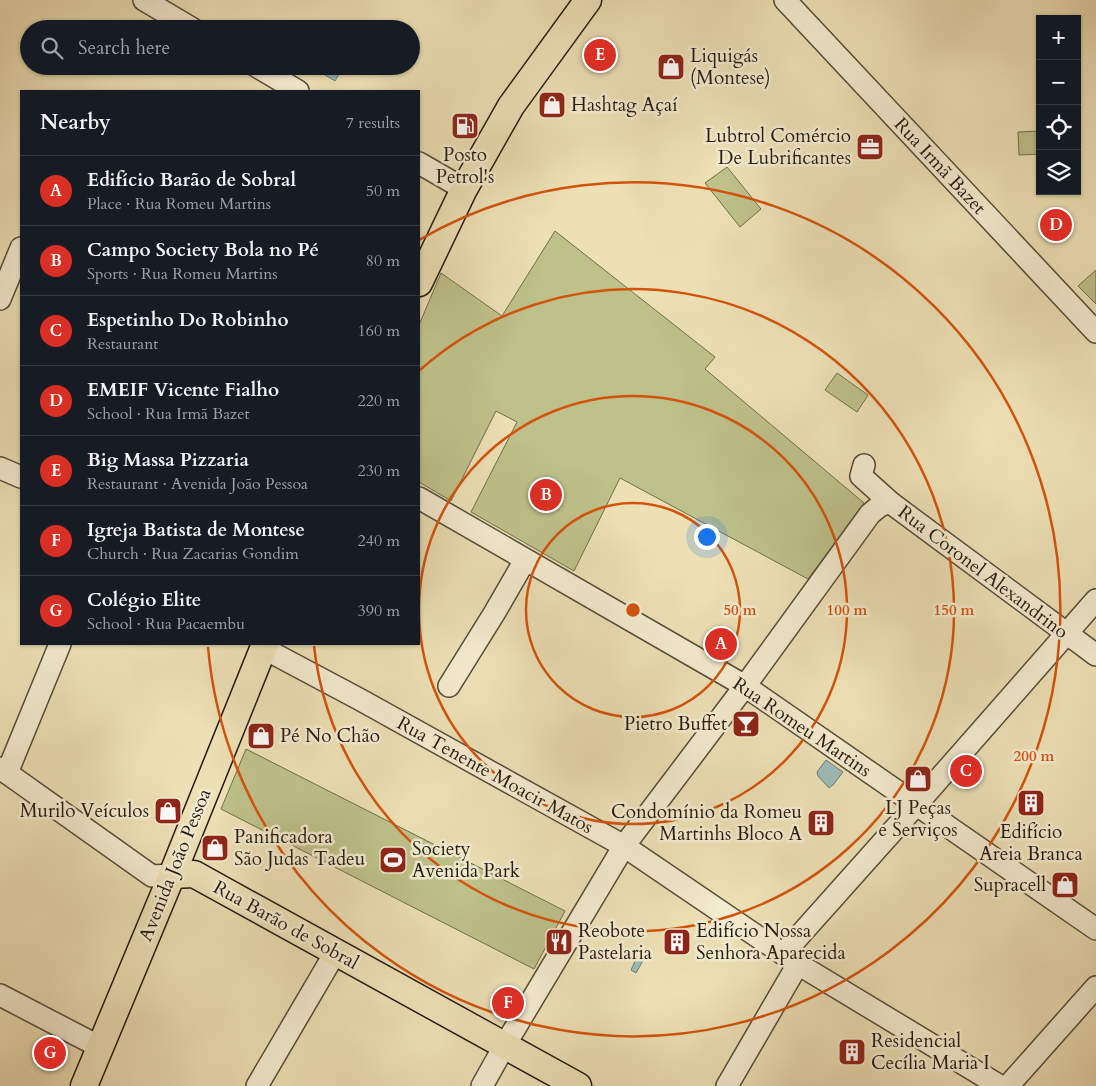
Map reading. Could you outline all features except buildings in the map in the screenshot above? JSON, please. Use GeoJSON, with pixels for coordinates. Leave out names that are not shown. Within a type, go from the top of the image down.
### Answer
{"type":"FeatureCollection","features":[{"type":"Feature","properties":{"kind":"main road"},"geometry":{"type":"LineString","coordinates":[[420,281],[464,189],[512,106],[588,0]]}},
{"type":"Feature","properties":{"kind":"main road","name":"Avenida João Pessoa"},"geometry":{"type":"LineString","coordinates":[[84,1086],[172,875],[264,646]]}},
{"type":"Feature","properties":{"kind":"main road","name":"Rua Barão de Sobral"},"geometry":{"type":"LineString","coordinates":[[172,875],[194,874],[578,1086]]}},
{"type":"Feature","properties":{"kind":"street"},"geometry":{"type":"LineString","coordinates":[[144,0],[178,20]]}},
{"type":"Feature","properties":{"kind":"street","name":"Rua Irmã Bazet"},"geometry":{"type":"LineString","coordinates":[[785,0],[1096,332]]}},
{"type":"Feature","properties":{"kind":"street"},"geometry":{"type":"LineString","coordinates":[[271,75],[296,90]]}},
{"type":"Feature","properties":{"kind":"street"},"geometry":{"type":"LineString","coordinates":[[420,164],[464,189]]}},
{"type":"Feature","properties":{"kind":"street"},"geometry":{"type":"LineString","coordinates":[[0,298],[20,250]]}},
{"type":"Feature","properties":{"kind":"street"},"geometry":{"type":"LineString","coordinates":[[864,465],[861,476],[891,503]]}},
{"type":"Feature","properties":{"kind":"street"},"geometry":{"type":"LineString","coordinates":[[0,468],[20,478]]}},
{"type":"Feature","properties":{"kind":"street","name":"Rua Romeu Martins"},"geometry":{"type":"LineString","coordinates":[[420,499],[745,686],[1096,929]]}},
{"type":"Feature","properties":{"kind":"street","name":"Rua Coronel Alexandrino"},"geometry":{"type":"LineString","coordinates":[[745,686],[870,514],[886,503],[891,503],[1096,655]]}},
{"type":"Feature","properties":{"kind":"street"},"geometry":{"type":"LineString","coordinates":[[449,686],[525,560]]}},
{"type":"Feature","properties":{"kind":"street"},"geometry":{"type":"LineString","coordinates":[[727,1086],[791,959],[916,805],[1096,600]]}},
{"type":"Feature","properties":{"kind":"street"},"geometry":{"type":"LineString","coordinates":[[4,771],[60,645]]}},
{"type":"Feature","properties":{"kind":"street","name":"Rua Tenente Moacir Matos"},"geometry":{"type":"LineString","coordinates":[[264,646],[624,846],[791,959],[979,1081],[1000,1086]]}},
{"type":"Feature","properties":{"kind":"street"},"geometry":{"type":"LineString","coordinates":[[482,1086],[624,846],[745,686]]}},
{"type":"Feature","properties":{"kind":"street","name":"Rua Barão de Sobral"},"geometry":{"type":"LineString","coordinates":[[4,771],[152,876],[172,875]]}},
{"type":"Feature","properties":{"kind":"street"},"geometry":{"type":"LineString","coordinates":[[257,1086],[335,952]]}},
{"type":"Feature","properties":{"kind":"street"},"geometry":{"type":"LineString","coordinates":[[1008,1086],[1096,987]]}},
{"type":"Feature","properties":{"kind":"street"},"geometry":{"type":"LineString","coordinates":[[0,995],[100,1047]]}},
{"type":"Feature","properties":{"kind":"green space"},"geometry":{"type":"Polygon","coordinates":[[[1036,131],[1036,154],[1019,155],[1018,132],[1036,131]]]}},
{"type":"Feature","properties":{"kind":"green space"},"geometry":{"type":"Polygon","coordinates":[[[727,167],[761,209],[740,227],[705,183],[727,167]]]}},
{"type":"Feature","properties":{"kind":"green space"},"geometry":{"type":"Polygon","coordinates":[[[555,231],[715,357],[705,369],[864,503],[808,579],[620,478],[574,571],[471,512],[517,422],[496,411],[451,501],[420,483],[420,323],[441,273],[502,316],[555,231]]]}},
{"type":"Feature","properties":{"kind":"green space"},"geometry":{"type":"Polygon","coordinates":[[[1096,270],[1096,304],[1078,286],[1096,270]]]}},
{"type":"Feature","properties":{"kind":"green space"},"geometry":{"type":"Polygon","coordinates":[[[837,373],[868,395],[857,412],[825,390],[837,373]]]}},
{"type":"Feature","properties":{"kind":"green space","name":"Society Avenida Park"},"geometry":{"type":"Polygon","coordinates":[[[246,749],[565,911],[534,969],[221,809],[246,749]]]}},
{"type":"Feature","properties":{"kind":"water"},"geometry":{"type":"Polygon","coordinates":[[[325,75],[339,75],[335,81],[325,75]]]}},
{"type":"Feature","properties":{"kind":"water"},"geometry":{"type":"Polygon","coordinates":[[[826,760],[843,772],[829,788],[818,776],[817,772],[826,760]]]}},
{"type":"Feature","properties":{"kind":"water"},"geometry":{"type":"Polygon","coordinates":[[[641,953],[645,957],[636,973],[631,970],[641,953]]]}},
{"type":"Feature","properties":{"kind":"place","name":"Big Massa Pizzaria"},"geometry":{"type":"Point","coordinates":[600,55]}},
{"type":"Feature","properties":{"kind":"place","name":"Liquigás (Montese)"},"geometry":{"type":"Point","coordinates":[671,67]}},
{"type":"Feature","properties":{"kind":"place","name":"Hashtag Açaí"},"geometry":{"type":"Point","coordinates":[552,105]}},
{"type":"Feature","properties":{"kind":"place","name":"Posto Petrol's"},"geometry":{"type":"Point","coordinates":[465,126]}},
{"type":"Feature","properties":{"kind":"place","name":"Lubtrol Comércio De Lubrificantes"},"geometry":{"type":"Point","coordinates":[870,147]}},
{"type":"Feature","properties":{"kind":"place","name":"EMEIF Vicente Fialho"},"geometry":{"type":"Point","coordinates":[1056,225]}},
{"type":"Feature","properties":{"kind":"place","name":"Campo Society Bola no Pé"},"geometry":{"type":"Point","coordinates":[546,495]}},
{"type":"Feature","properties":{"kind":"place","name":"Edifício Barão de Sobral"},"geometry":{"type":"Point","coordinates":[721,644]}},
{"type":"Feature","properties":{"kind":"place","name":"Pietro Buffet"},"geometry":{"type":"Point","coordinates":[746,724]}},
{"type":"Feature","properties":{"kind":"place","name":"Pé No Chão"},"geometry":{"type":"Point","coordinates":[261,736]}},
{"type":"Feature","properties":{"kind":"place","name":"Espetinho Do Robinho"},"geometry":{"type":"Point","coordinates":[966,771]}},
{"type":"Feature","properties":{"kind":"place","name":"LJ Peças e Serviços"},"geometry":{"type":"Point","coordinates":[918,779]}},
{"type":"Feature","properties":{"kind":"place","name":"Edifício Areia Branca"},"geometry":{"type":"Point","coordinates":[1031,803]}},
{"type":"Feature","properties":{"kind":"place","name":"Murilo Veículos"},"geometry":{"type":"Point","coordinates":[168,811]}},
{"type":"Feature","properties":{"kind":"place","name":"Condomínio da Romeu Martinhs Bloco A"},"geometry":{"type":"Point","coordinates":[821,823]}},
{"type":"Feature","properties":{"kind":"place","name":"Panificadora São Judas Tadeu"},"geometry":{"type":"Point","coordinates":[215,848]}},
{"type":"Feature","properties":{"kind":"place","name":"Society Avenida Park"},"geometry":{"type":"Point","coordinates":[393,860]}},
{"type":"Feature","properties":{"kind":"place","name":"Supracell"},"geometry":{"type":"Point","coordinates":[1065,885]}},
{"type":"Feature","properties":{"kind":"place","name":"Reobote Pastelaria"},"geometry":{"type":"Point","coordinates":[559,942]}},
{"type":"Feature","properties":{"kind":"place","name":"Edifício Nossa Senhora Aparecida"},"geometry":{"type":"Point","coordinates":[677,942]}},
{"type":"Feature","properties":{"kind":"place","name":"Igreja Batista de Montese"},"geometry":{"type":"Point","coordinates":[508,1003]}},
{"type":"Feature","properties":{"kind":"place","name":"Residencial Cecília Maria I"},"geometry":{"type":"Point","coordinates":[852,1052]}},
{"type":"Feature","properties":{"kind":"place","name":"Colégio Elite"},"geometry":{"type":"Point","coordinates":[50,1053]}}]}
